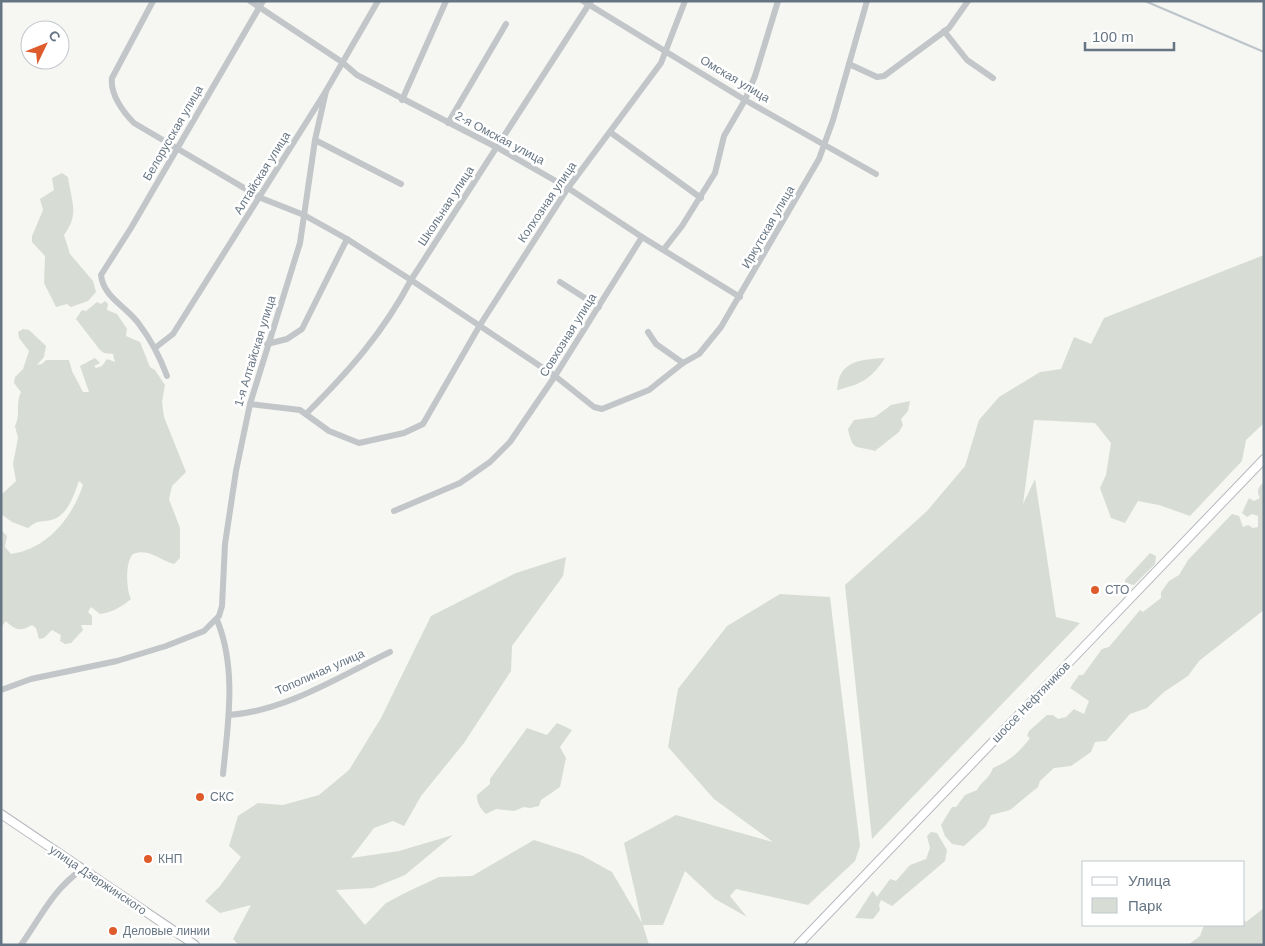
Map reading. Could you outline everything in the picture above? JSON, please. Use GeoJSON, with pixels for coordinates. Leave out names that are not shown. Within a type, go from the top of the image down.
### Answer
{"type":"FeatureCollection","features":[{"type":"Feature","properties":{"kind":"main road","name":"шоссе Нефтяников"},"geometry":{"type":"LineString","coordinates":[[798,945],[1264,459]]}},
{"type":"Feature","properties":{"kind":"main road","name":"улица Дзержинского"},"geometry":{"type":"LineString","coordinates":[[1,814],[195,945]]}},
{"type":"Feature","properties":{"kind":"street"},"geometry":{"type":"LineString","coordinates":[[153,1],[112,78],[113,89],[124,111],[134,123],[261,198],[304,215],[347,239],[555,376]]}},
{"type":"Feature","properties":{"kind":"street","name":"2-я Омская улица"},"geometry":{"type":"LineString","coordinates":[[250,1],[261,4],[342,62],[356,75],[498,148],[568,188],[642,237],[740,297]]}},
{"type":"Feature","properties":{"kind":"street","name":"Алтайская улица"},"geometry":{"type":"LineString","coordinates":[[155,348],[174,334],[216,264],[261,198],[378,1]]}},
{"type":"Feature","properties":{"kind":"street"},"geometry":{"type":"LineString","coordinates":[[402,100],[446,1]]}},
{"type":"Feature","properties":{"kind":"street","name":"Колхозная улица"},"geometry":{"type":"LineString","coordinates":[[307,413],[329,431],[359,443],[419,427],[428,418],[480,325],[568,188],[668,51],[685,1]]}},
{"type":"Feature","properties":{"kind":"street"},"geometry":{"type":"LineString","coordinates":[[664,249],[715,173],[724,136],[745,100],[755,76],[778,1]]}},
{"type":"Feature","properties":{"kind":"street","name":"Иркутская улица"},"geometry":{"type":"LineString","coordinates":[[555,376],[594,407],[602,409],[646,392],[683,363],[702,351],[721,327],[740,297],[816,166],[867,1]]}},
{"type":"Feature","properties":{"kind":"street"},"geometry":{"type":"LineString","coordinates":[[849,64],[877,77],[884,76],[944,31],[956,20],[968,1]]}},
{"type":"Feature","properties":{"kind":"street","name":"Омская улица"},"geometry":{"type":"LineString","coordinates":[[588,3],[745,100],[876,174]]}},
{"type":"Feature","properties":{"kind":"street","name":"Школьная улица"},"geometry":{"type":"LineString","coordinates":[[307,413],[371,345],[391,317],[411,280],[498,148],[588,3]]}},
{"type":"Feature","properties":{"kind":"street","name":"Белорусская улица"},"geometry":{"type":"LineString","coordinates":[[155,348],[134,318],[106,291],[101,275],[261,4]]}},
{"type":"Feature","properties":{"kind":"street"},"geometry":{"type":"LineString","coordinates":[[448,122],[506,24]]}},
{"type":"Feature","properties":{"kind":"street"},"geometry":{"type":"LineString","coordinates":[[944,31],[967,60],[993,78]]}},
{"type":"Feature","properties":{"kind":"street","name":"1-я Алтайская улица"},"geometry":{"type":"LineString","coordinates":[[217,620],[222,606],[230,500],[250,404],[296,255],[315,140],[326,91]]}},
{"type":"Feature","properties":{"kind":"street"},"geometry":{"type":"LineString","coordinates":[[610,132],[700,198]]}},
{"type":"Feature","properties":{"kind":"street"},"geometry":{"type":"LineString","coordinates":[[315,140],[401,184]]}},
{"type":"Feature","properties":{"kind":"street","name":"Совхозная улица"},"geometry":{"type":"LineString","coordinates":[[394,511],[460,483],[490,462],[510,442],[555,376],[642,237]]}},
{"type":"Feature","properties":{"kind":"street"},"geometry":{"type":"LineString","coordinates":[[267,344],[282,342],[302,328],[347,239]]}},
{"type":"Feature","properties":{"kind":"street"},"geometry":{"type":"LineString","coordinates":[[560,282],[599,307]]}},
{"type":"Feature","properties":{"kind":"street"},"geometry":{"type":"LineString","coordinates":[[648,332],[656,344],[683,363]]}},
{"type":"Feature","properties":{"kind":"street"},"geometry":{"type":"LineString","coordinates":[[155,348],[167,376]]}},
{"type":"Feature","properties":{"kind":"street"},"geometry":{"type":"LineString","coordinates":[[250,404],[287,407],[307,413]]}},
{"type":"Feature","properties":{"kind":"street"},"geometry":{"type":"LineString","coordinates":[[1,690],[31,679],[117,661],[166,646],[204,631],[217,620],[225,638],[231,700],[223,774]]}},
{"type":"Feature","properties":{"kind":"street","name":"Тополиная улица"},"geometry":{"type":"LineString","coordinates":[[229,715],[241,714],[287,702],[390,652]]}},
{"type":"Feature","properties":{"kind":"street"},"geometry":{"type":"LineString","coordinates":[[21,945],[48,901],[64,883],[82,869]]}},
{"type":"Feature","properties":{"kind":"green space"},"geometry":{"type":"Polygon","coordinates":[[[62,173],[68,177],[73,207],[72,220],[64,235],[70,254],[93,281],[96,292],[88,301],[71,307],[67,304],[56,307],[44,283],[45,256],[32,242],[32,236],[43,210],[40,199],[54,190],[52,178],[62,173]]]}},
{"type":"Feature","properties":{"kind":"green space"},"geometry":{"type":"Polygon","coordinates":[[[1264,255],[1264,423],[1246,440],[1242,461],[1190,516],[1159,505],[1138,501],[1125,523],[1111,518],[1100,488],[1106,475],[1111,443],[1095,423],[1034,420],[1023,504],[1035,479],[1056,617],[1080,623],[872,839],[845,585],[927,511],[965,466],[979,420],[999,397],[1040,372],[1061,369],[1074,337],[1091,344],[1104,318],[1264,255]]]}},
{"type":"Feature","properties":{"kind":"green space"},"geometry":{"type":"Polygon","coordinates":[[[105,301],[108,304],[107,310],[117,314],[127,329],[126,336],[140,342],[150,367],[155,370],[165,385],[162,402],[164,417],[186,472],[172,486],[169,499],[180,528],[180,558],[174,564],[149,553],[133,554],[130,558],[127,576],[131,599],[117,609],[100,614],[91,607],[88,612],[92,616],[92,625],[81,625],[83,630],[71,643],[65,644],[60,641],[61,635],[52,630],[44,638],[39,639],[36,628],[32,625],[24,629],[18,629],[6,621],[2,626],[1,640],[1,530],[7,536],[5,547],[11,554],[36,546],[47,539],[65,520],[83,485],[79,481],[69,505],[57,518],[37,522],[28,528],[12,522],[1,514],[1,495],[16,481],[13,464],[18,438],[15,426],[18,418],[18,400],[21,392],[14,383],[15,377],[23,369],[29,351],[19,338],[18,332],[23,329],[29,330],[46,346],[44,357],[37,365],[42,364],[46,360],[69,360],[72,371],[83,392],[89,392],[80,366],[95,358],[100,363],[94,366],[96,368],[102,366],[107,359],[115,362],[113,354],[104,353],[100,350],[76,319],[82,310],[86,311],[97,302],[101,304],[105,301]]]}},
{"type":"Feature","properties":{"kind":"green space"},"geometry":{"type":"Polygon","coordinates":[[[885,358],[865,380],[837,390],[840,376],[849,365],[861,361],[885,358]]]}},
{"type":"Feature","properties":{"kind":"green space"},"geometry":{"type":"Polygon","coordinates":[[[910,401],[908,411],[901,419],[903,425],[899,432],[875,451],[853,444],[848,429],[854,420],[875,417],[891,405],[910,401]]]}},
{"type":"Feature","properties":{"kind":"green space"},"geometry":{"type":"Polygon","coordinates":[[[1264,482],[1264,610],[1199,661],[1188,676],[1164,692],[1147,708],[1130,714],[1106,741],[1095,742],[1091,752],[1071,766],[1054,768],[1040,781],[1038,787],[1010,810],[991,815],[986,826],[964,846],[952,844],[945,836],[941,825],[952,807],[956,807],[965,795],[977,790],[993,768],[1018,752],[1030,738],[1027,736],[1029,731],[1047,715],[1053,715],[1058,719],[1066,717],[1074,709],[1084,714],[1089,701],[1070,688],[1079,675],[1083,675],[1102,649],[1109,647],[1140,610],[1143,612],[1161,598],[1161,592],[1169,581],[1179,575],[1188,560],[1232,514],[1239,516],[1243,527],[1248,525],[1253,528],[1258,527],[1258,516],[1252,514],[1247,517],[1242,513],[1249,498],[1254,501],[1260,498],[1258,489],[1264,482]]]}},
{"type":"Feature","properties":{"kind":"green space"},"geometry":{"type":"Polygon","coordinates":[[[1150,553],[1156,556],[1155,564],[1134,585],[1125,583],[1125,580],[1150,553]]]}},
{"type":"Feature","properties":{"kind":"green space"},"geometry":{"type":"Polygon","coordinates":[[[566,557],[563,576],[512,646],[511,671],[464,743],[421,796],[404,826],[393,821],[374,828],[351,858],[399,851],[453,835],[405,875],[373,888],[336,890],[365,925],[386,903],[407,892],[439,877],[472,876],[534,840],[581,855],[612,872],[642,923],[624,843],[676,815],[773,842],[714,799],[668,747],[678,689],[727,626],[780,594],[830,597],[860,846],[855,861],[808,905],[736,889],[730,896],[747,917],[715,899],[685,871],[663,925],[643,925],[649,945],[239,945],[233,939],[251,905],[220,913],[205,901],[220,886],[241,857],[229,846],[238,816],[258,803],[283,805],[319,795],[349,770],[381,718],[431,616],[516,573],[566,557]]]}},
{"type":"Feature","properties":{"kind":"green space"},"geometry":{"type":"Polygon","coordinates":[[[557,723],[572,730],[560,747],[566,758],[560,787],[541,800],[539,806],[524,807],[514,811],[496,809],[486,814],[479,806],[477,795],[490,784],[490,779],[527,728],[547,735],[557,723]]]}},
{"type":"Feature","properties":{"kind":"green space"},"geometry":{"type":"Polygon","coordinates":[[[931,832],[937,833],[947,850],[945,861],[892,906],[881,900],[880,910],[873,919],[855,918],[873,891],[877,897],[890,879],[896,881],[910,865],[926,859],[930,848],[927,836],[931,832]]]}},
{"type":"Feature","properties":{"kind":"green space"},"geometry":{"type":"Polygon","coordinates":[[[1264,908],[1264,945],[1188,945],[1200,936],[1204,926],[1245,926],[1246,922],[1264,908]]]}},
{"type":"Feature","properties":{"kind":"waterway"},"geometry":{"type":"LineString","coordinates":[[1145,1],[1264,52]]}},
{"type":"Feature","properties":{"kind":"place","name":"СТО"},"geometry":{"type":"Point","coordinates":[1095,590]}},
{"type":"Feature","properties":{"kind":"place","name":"СКС"},"geometry":{"type":"Point","coordinates":[200,797]}},
{"type":"Feature","properties":{"kind":"place","name":"КНП"},"geometry":{"type":"Point","coordinates":[148,859]}},
{"type":"Feature","properties":{"kind":"place","name":"Деловые линии"},"geometry":{"type":"Point","coordinates":[113,931]}}]}
